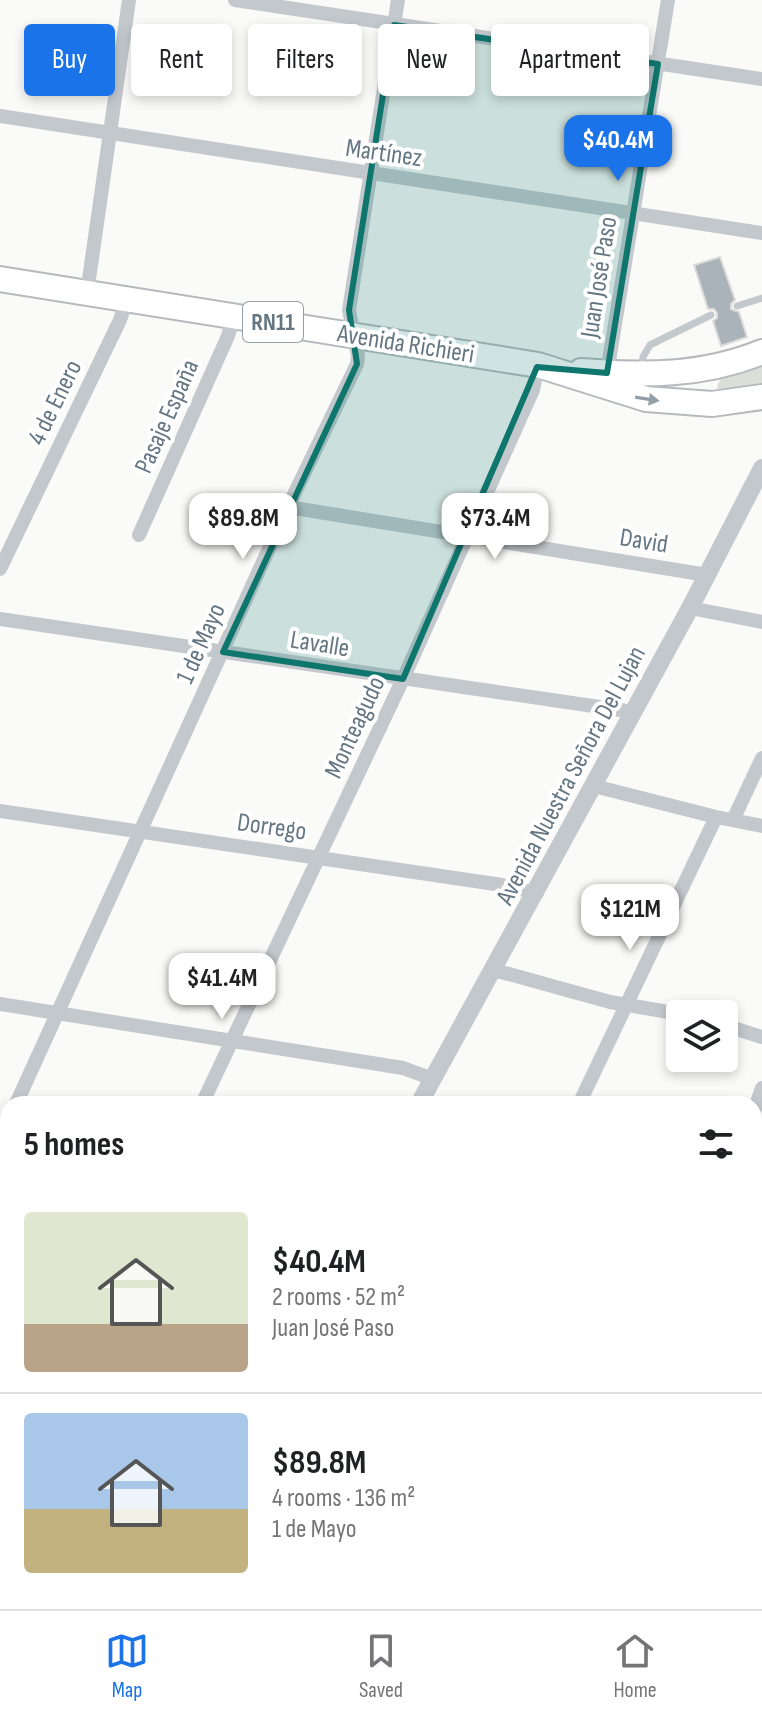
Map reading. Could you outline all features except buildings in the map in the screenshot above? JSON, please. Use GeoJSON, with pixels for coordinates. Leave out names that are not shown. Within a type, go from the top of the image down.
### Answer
{"type":"FeatureCollection","features":[{"type":"Feature","properties":{"kind":"main road","name":"Avenida Richieri"},"geometry":{"type":"LineString","coordinates":[[0,279],[542,366],[621,394],[646,399],[712,404],[754,402]]}},
{"type":"Feature","properties":{"kind":"main road","name":"RN11"},"geometry":{"type":"LineString","coordinates":[[542,366],[668,375],[710,369],[762,352]]}},
{"type":"Feature","properties":{"kind":"main road"},"geometry":{"type":"LineString","coordinates":[[710,369],[704,388],[712,404]]}},
{"type":"Feature","properties":{"kind":"street"},"geometry":{"type":"LineString","coordinates":[[87,293],[129,0]]}},
{"type":"Feature","properties":{"kind":"street"},"geometry":{"type":"LineString","coordinates":[[235,0],[388,24]]}},
{"type":"Feature","properties":{"kind":"street","name":"1 de Mayo"},"geometry":{"type":"LineString","coordinates":[[394,24],[398,0]]}},
{"type":"Feature","properties":{"kind":"street","name":"Juan José Paso"},"geometry":{"type":"LineString","coordinates":[[607,373],[668,0]]}},
{"type":"Feature","properties":{"kind":"street"},"geometry":{"type":"LineString","coordinates":[[475,37],[762,79]]}},
{"type":"Feature","properties":{"kind":"street","name":"1 de Mayo"},"geometry":{"type":"LineString","coordinates":[[20,1096],[288,507],[357,364],[349,310],[382,96]]}},
{"type":"Feature","properties":{"kind":"street","name":"Martínez"},"geometry":{"type":"LineString","coordinates":[[0,116],[762,233]]}},
{"type":"Feature","properties":{"kind":"street","name":"4 de Enero"},"geometry":{"type":"LineString","coordinates":[[0,569],[120,320],[127,299]]}},
{"type":"Feature","properties":{"kind":"street","name":"Pasaje España"},"geometry":{"type":"LineString","coordinates":[[139,535],[228,336],[234,316]]}},
{"type":"Feature","properties":{"kind":"street","name":"Monteagudo"},"geometry":{"type":"LineString","coordinates":[[206,1096],[403,679],[542,366]]}},
{"type":"Feature","properties":{"kind":"street","name":"Avenida Nuestra Señora Del Lujan"},"geometry":{"type":"LineString","coordinates":[[423,1096],[537,893],[762,468]]}},
{"type":"Feature","properties":{"kind":"street","name":"David"},"geometry":{"type":"LineString","coordinates":[[288,507],[707,575]]}},
{"type":"Feature","properties":{"kind":"street"},"geometry":{"type":"LineString","coordinates":[[690,608],[762,622]]}},
{"type":"Feature","properties":{"kind":"street","name":"Lavalle"},"geometry":{"type":"LineString","coordinates":[[0,619],[634,712]]}},
{"type":"Feature","properties":{"kind":"street"},"geometry":{"type":"LineString","coordinates":[[733,820],[762,758]]}},
{"type":"Feature","properties":{"kind":"street"},"geometry":{"type":"LineString","coordinates":[[594,786],[762,826]]}},
{"type":"Feature","properties":{"kind":"street","name":"Dorrego"},"geometry":{"type":"LineString","coordinates":[[0,811],[320,857],[537,893]]}},
{"type":"Feature","properties":{"kind":"street"},"geometry":{"type":"LineString","coordinates":[[583,1096],[716,817]]}},
{"type":"Feature","properties":{"kind":"street"},"geometry":{"type":"LineString","coordinates":[[494,970],[610,1002],[666,1011]]}},
{"type":"Feature","properties":{"kind":"street"},"geometry":{"type":"LineString","coordinates":[[0,1004],[403,1068],[433,1079]]}},
{"type":"Feature","properties":{"kind":"street"},"geometry":{"type":"LineString","coordinates":[[738,1029],[762,1037]]}},
{"type":"Feature","properties":{"kind":"lane"},"geometry":{"type":"LineString","coordinates":[[737,306],[762,298]]}},
{"type":"Feature","properties":{"kind":"lane"},"geometry":{"type":"LineString","coordinates":[[640,374],[643,357],[650,345],[711,315]]}},
{"type":"Feature","properties":{"kind":"highlighted area"},"geometry":{"type":"Polygon","coordinates":[[[394,25],[658,64],[607,373],[537,367],[403,679],[223,652],[357,364],[349,310],[394,25]]]}},
{"type":"Feature","properties":{"kind":"shaded area"},"geometry":{"type":"Polygon","coordinates":[[[762,357],[762,390],[721,393],[717,387],[723,372],[762,357]]]}}]}
